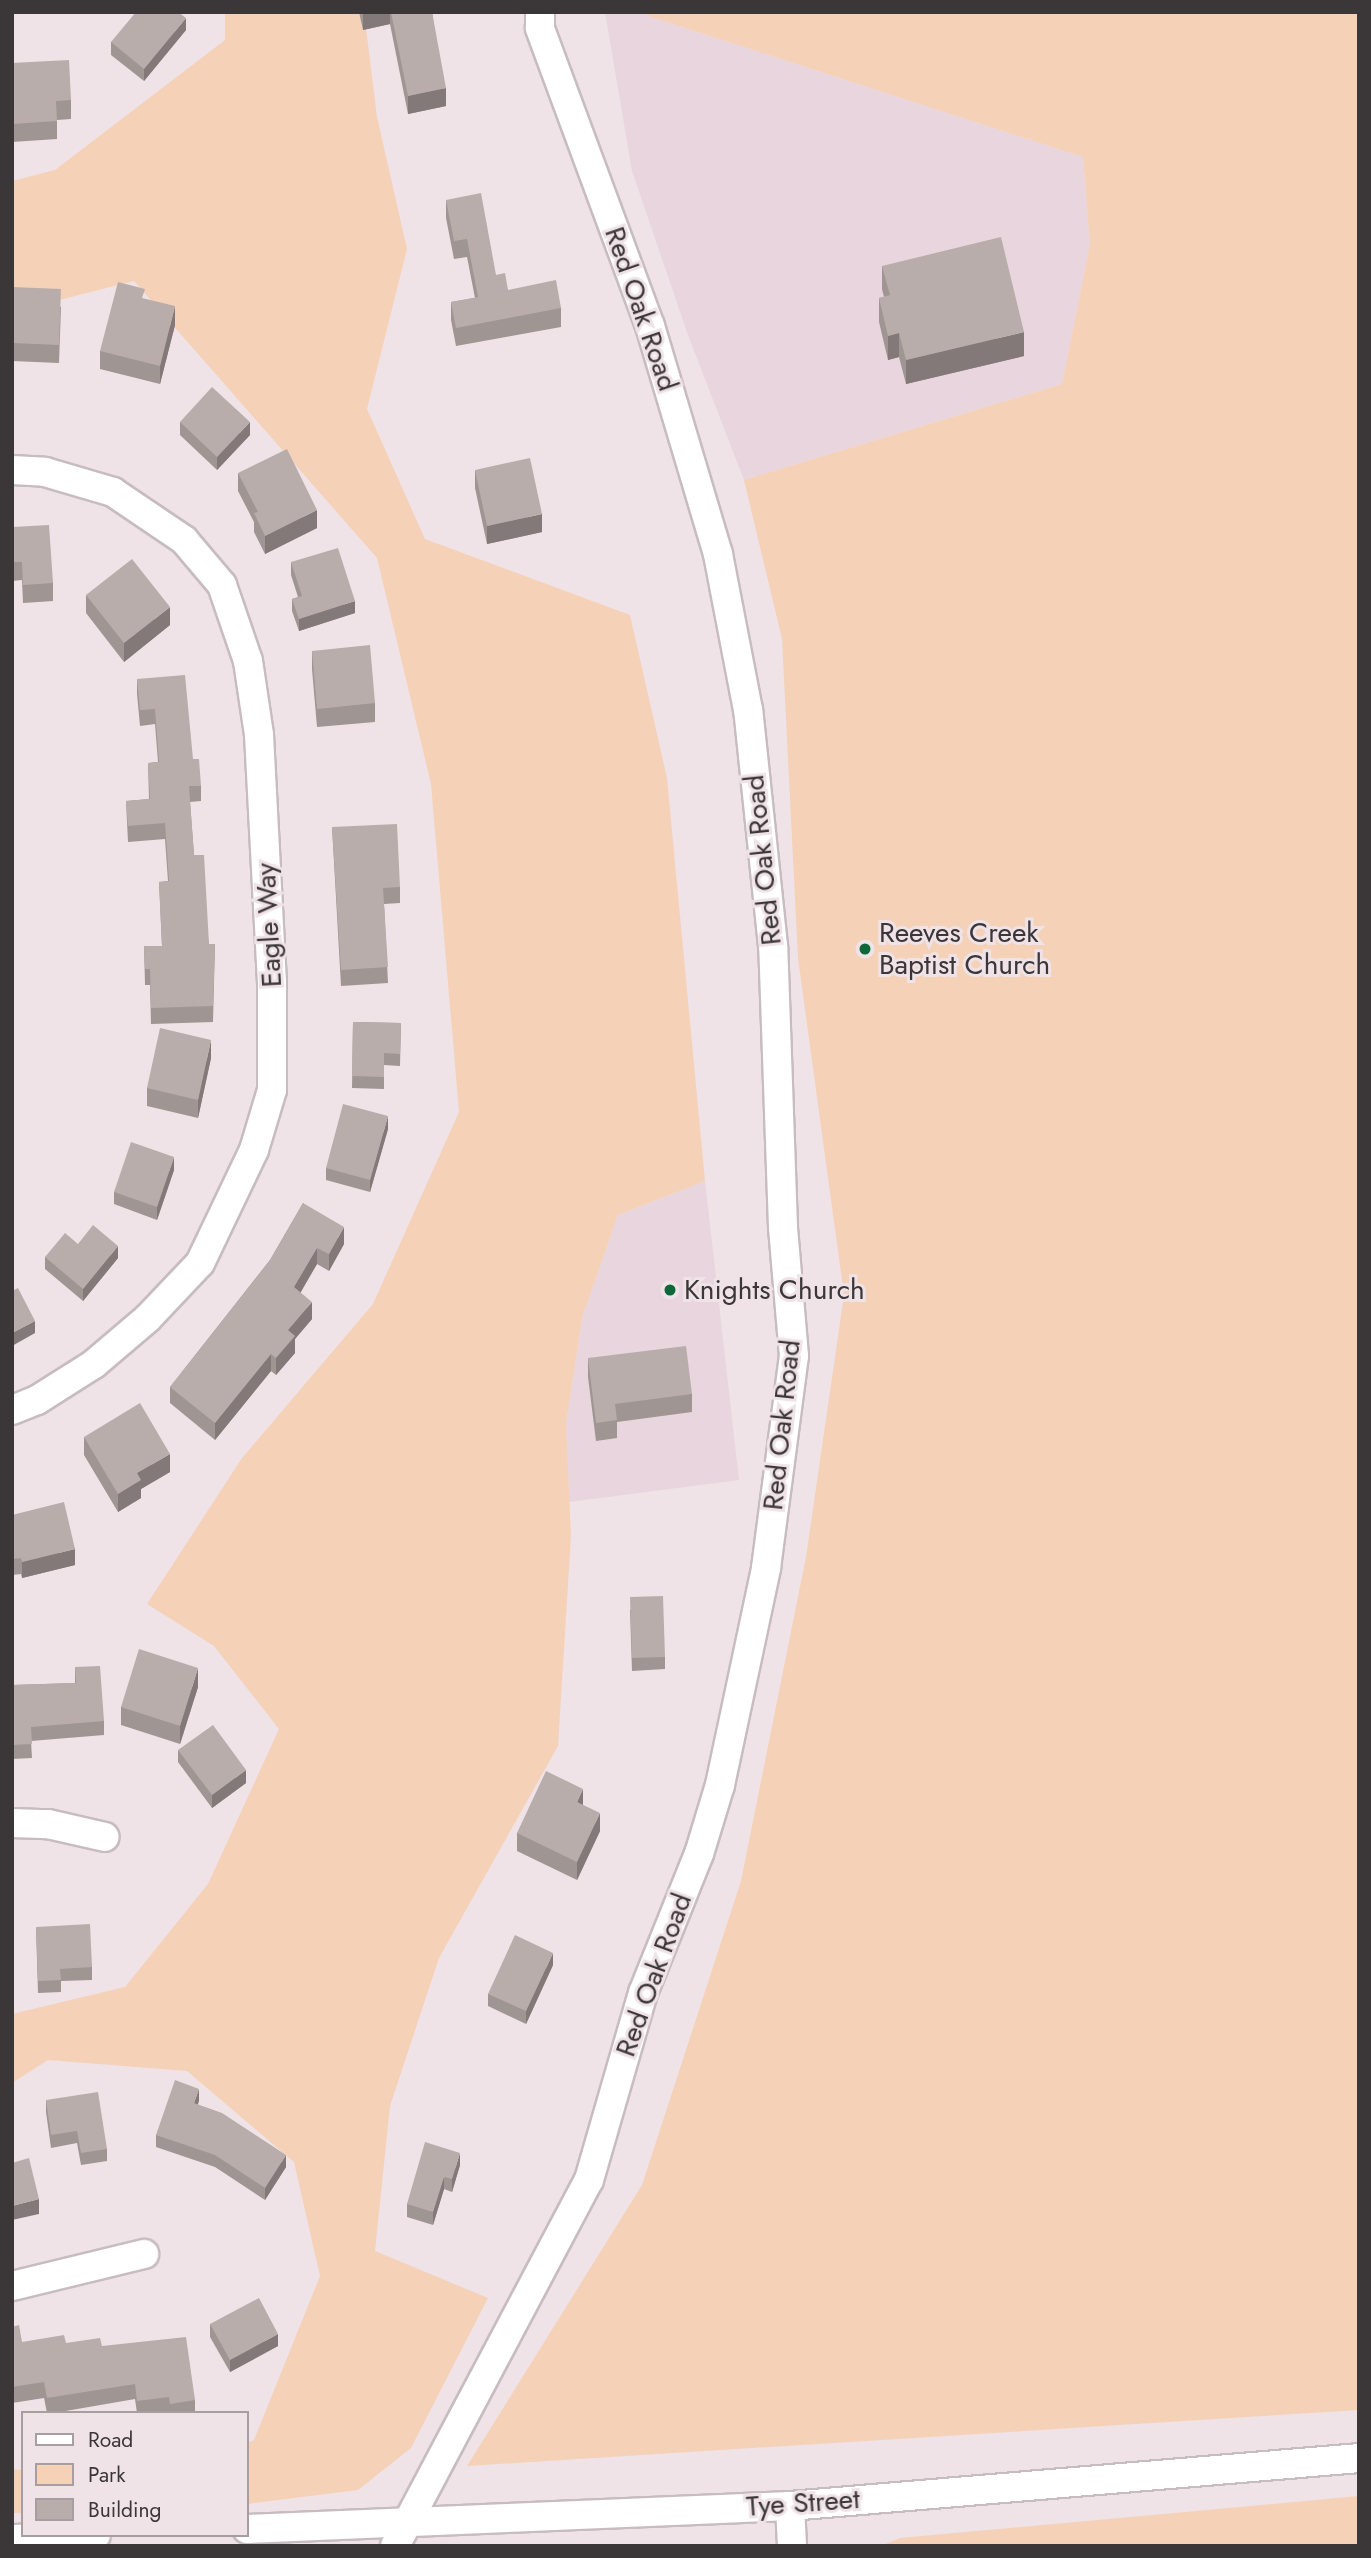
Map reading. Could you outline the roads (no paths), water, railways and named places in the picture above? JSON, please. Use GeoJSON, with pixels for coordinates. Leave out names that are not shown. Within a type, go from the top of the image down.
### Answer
{"type":"FeatureCollection","features":[{"type":"Feature","properties":{"kind":"street","name":"Red Oak Road"},"geometry":{"type":"LineString","coordinates":[[402,2534],[589,2180],[643,1993],[699,1854],[720,1786],[766,1567],[794,1356],[783,1227],[773,946],[748,709],[718,554],[650,326],[540,28],[540,12]]}},
{"type":"Feature","properties":{"kind":"street","name":"Eagle Way"},"geometry":{"type":"LineString","coordinates":[[12,470],[45,472],[113,492],[184,540],[222,585],[248,661],[259,734],[272,982],[272,1090],[254,1150],[200,1263],[148,1318],[94,1364],[37,1400],[12,1410]]}},
{"type":"Feature","properties":{"kind":"street"},"geometry":{"type":"LineString","coordinates":[[12,1823],[48,1824],[105,1837]]}},
{"type":"Feature","properties":{"kind":"street"},"geometry":{"type":"LineString","coordinates":[[12,2286],[144,2254]]}},
{"type":"Feature","properties":{"kind":"street","name":"Tye Street"},"geometry":{"type":"LineString","coordinates":[[248,2529],[402,2534],[790,2506],[1359,2458]]}},
{"type":"Feature","properties":{"kind":"street"},"geometry":{"type":"LineString","coordinates":[[790,2506],[792,2546]]}},
{"type":"Feature","properties":{"kind":"street"},"geometry":{"type":"LineString","coordinates":[[12,2539],[54,2537]]}},
{"type":"Feature","properties":{"kind":"place","name":"Reeves Creek Baptist Church"},"geometry":{"type":"Point","coordinates":[865,949]}},
{"type":"Feature","properties":{"kind":"place","name":"Knights Church"},"geometry":{"type":"Point","coordinates":[670,1290]}}]}
